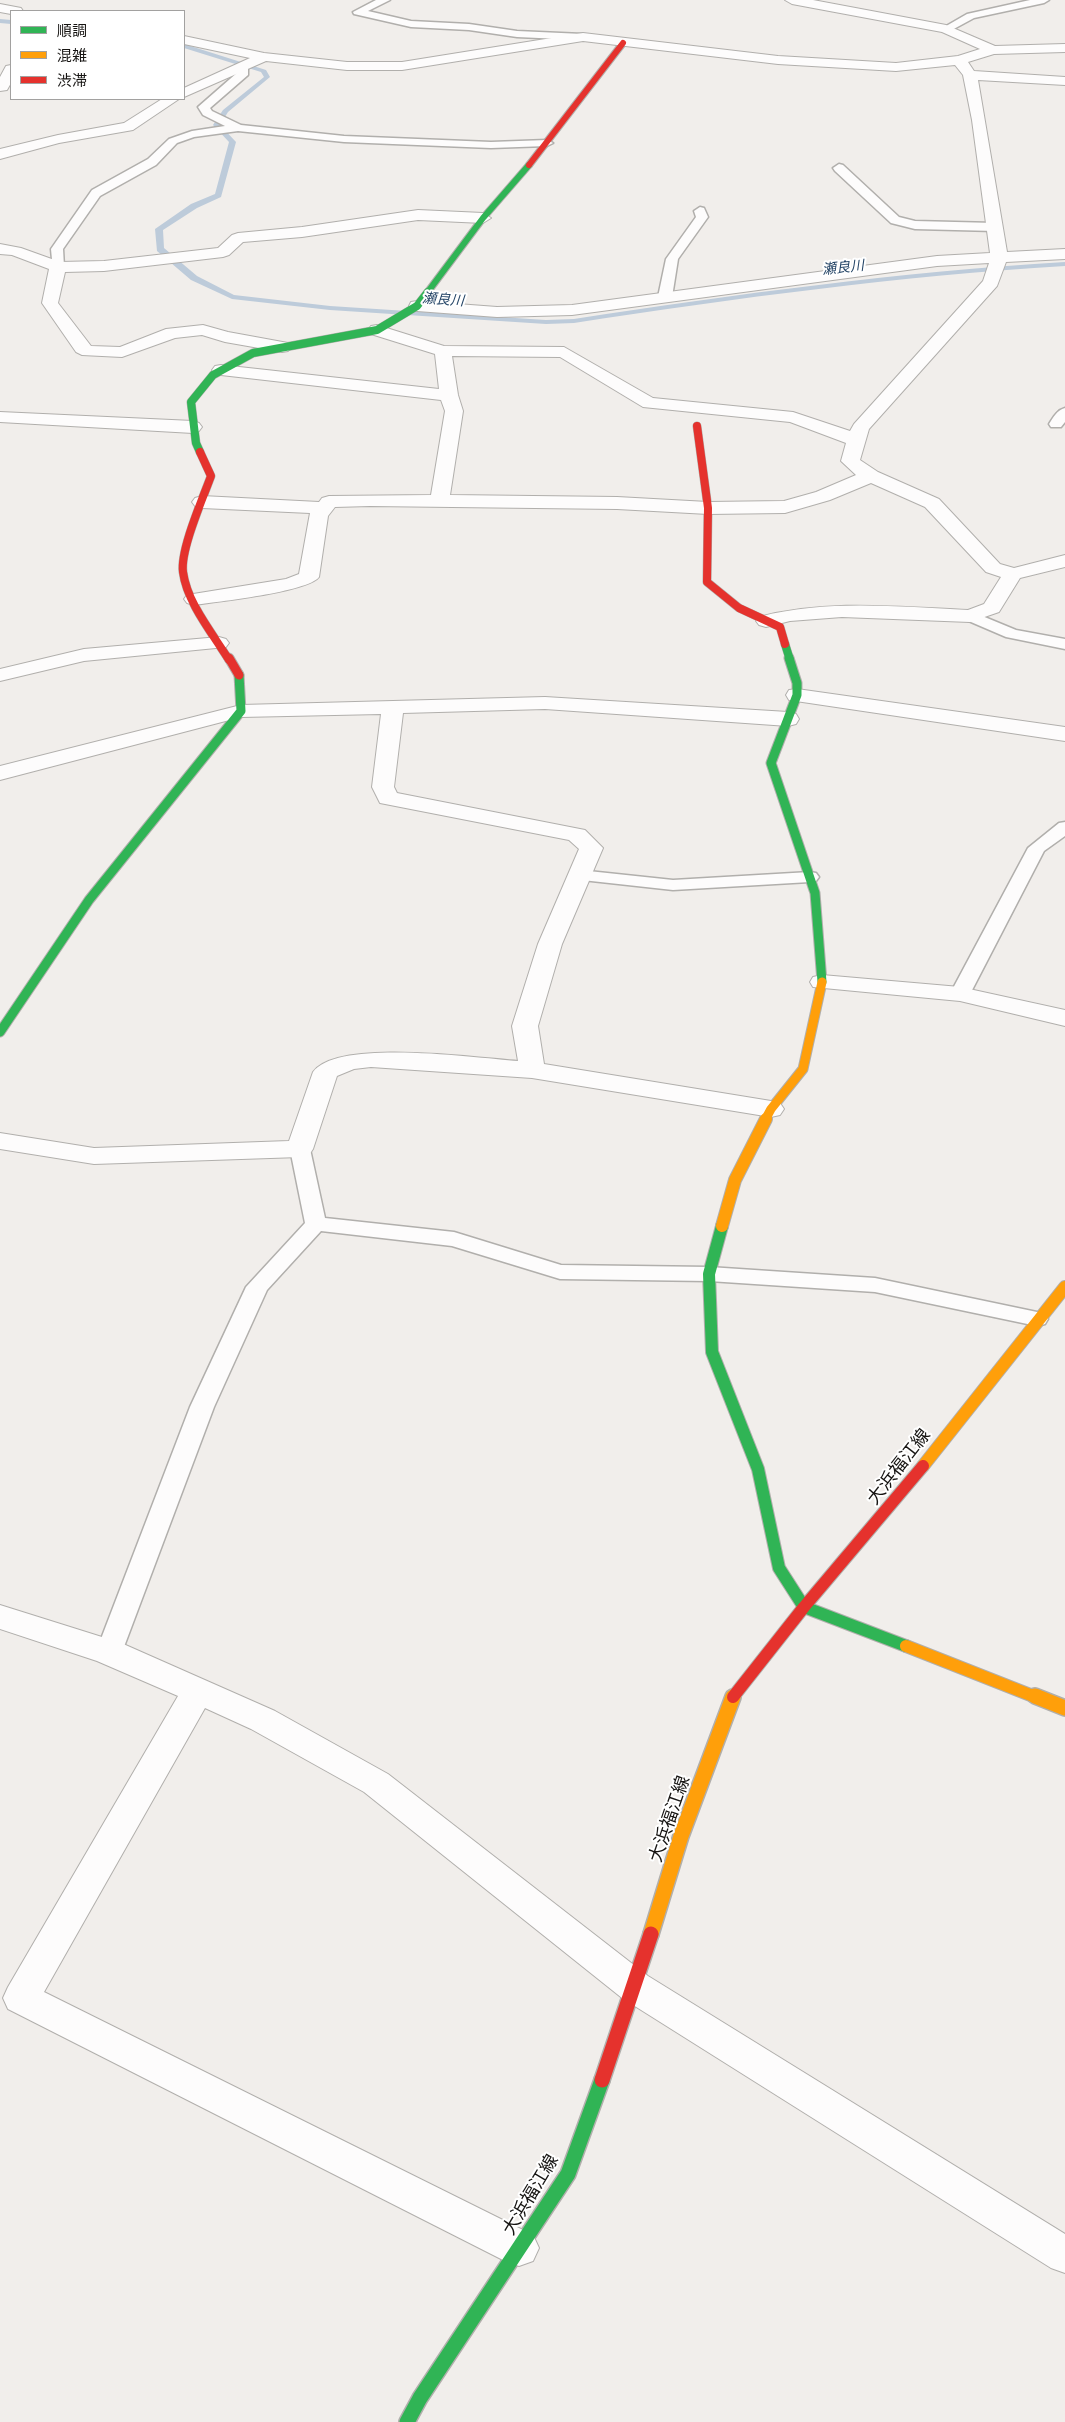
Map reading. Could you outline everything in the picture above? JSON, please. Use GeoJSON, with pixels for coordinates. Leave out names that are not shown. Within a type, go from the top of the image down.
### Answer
{"type":"FeatureCollection","features":[{"type":"Feature","properties":{"kind":"street"},"geometry":{"type":"LineString","coordinates":[[792,0],[807,1],[946,29],[993,50]]}},
{"type":"Feature","properties":{"kind":"street"},"geometry":{"type":"LineString","coordinates":[[185,40],[264,57],[346,66],[402,66],[583,37],[778,60],[896,67],[959,60],[993,50],[1065,48]]}},
{"type":"Feature","properties":{"kind":"street"},"geometry":{"type":"LineString","coordinates":[[0,1032],[89,900],[241,711],[241,678],[194,599],[183,570],[202,502],[212,476],[196,443],[191,402],[213,376],[254,353],[377,330],[417,306],[484,218],[547,143],[623,43]]}},
{"type":"Feature","properties":{"kind":"street"},"geometry":{"type":"LineString","coordinates":[[185,93],[264,57]]}},
{"type":"Feature","properties":{"kind":"street"},"geometry":{"type":"LineString","coordinates":[[959,60],[970,75],[979,120],[999,257],[991,282],[860,428],[850,461],[856,468],[871,476],[932,503],[992,568],[1013,574],[1065,561]]}},
{"type":"Feature","properties":{"kind":"street"},"geometry":{"type":"LineString","coordinates":[[2,87],[10,71]]}},
{"type":"Feature","properties":{"kind":"street"},"geometry":{"type":"LineString","coordinates":[[970,75],[1065,81]]}},
{"type":"Feature","properties":{"kind":"street"},"geometry":{"type":"LineString","coordinates":[[0,154],[58,139],[128,127],[170,100]]}},
{"type":"Feature","properties":{"kind":"street"},"geometry":{"type":"LineString","coordinates":[[0,249],[15,250],[58,267],[104,266],[223,252],[238,238],[302,232],[418,215],[484,218]]}},
{"type":"Feature","properties":{"kind":"street"},"geometry":{"type":"LineString","coordinates":[[417,306],[497,312],[572,310],[937,261],[1065,254]]}},
{"type":"Feature","properties":{"kind":"street"},"geometry":{"type":"LineString","coordinates":[[58,267],[50,303],[82,348],[88,351],[122,352],[172,333],[203,330],[225,337],[282,347]]}},
{"type":"Feature","properties":{"kind":"street"},"geometry":{"type":"LineString","coordinates":[[377,330],[443,351],[564,352],[649,403],[793,417],[856,440]]}},
{"type":"Feature","properties":{"kind":"street"},"geometry":{"type":"LineString","coordinates":[[439,502],[454,411],[449,394],[443,351]]}},
{"type":"Feature","properties":{"kind":"street"},"geometry":{"type":"LineString","coordinates":[[221,370],[449,394]]}},
{"type":"Feature","properties":{"kind":"street"},"geometry":{"type":"LineString","coordinates":[[0,417],[193,427]]}},
{"type":"Feature","properties":{"kind":"street"},"geometry":{"type":"LineString","coordinates":[[697,426],[708,508],[708,582],[739,608],[780,627],[797,683],[796,695],[771,763],[815,893],[822,982],[803,1069],[771,1109],[735,1180],[709,1274],[712,1352],[758,1469],[779,1568],[804,1607],[1065,1708]]}},
{"type":"Feature","properties":{"kind":"street"},"geometry":{"type":"LineString","coordinates":[[194,599],[290,584],[309,577],[318,515],[329,502],[617,503],[708,508],[785,507],[823,496],[871,476]]}},
{"type":"Feature","properties":{"kind":"street"},"geometry":{"type":"LineString","coordinates":[[202,502],[324,508]]}},
{"type":"Feature","properties":{"kind":"street"},"geometry":{"type":"LineString","coordinates":[[766,621],[789,615],[842,611],[970,616],[992,608],[1013,574]]}},
{"type":"Feature","properties":{"kind":"street"},"geometry":{"type":"LineString","coordinates":[[0,675],[84,655],[219,643]]}},
{"type":"Feature","properties":{"kind":"street"},"geometry":{"type":"LineString","coordinates":[[796,695],[1065,734]]}},
{"type":"Feature","properties":{"kind":"street"},"geometry":{"type":"LineString","coordinates":[[0,773],[241,711],[545,703],[788,719]]}},
{"type":"Feature","properties":{"kind":"street"},"geometry":{"type":"LineString","coordinates":[[393,708],[383,787],[388,798],[577,835],[591,848],[550,944],[526,1026],[532,1070]]}},
{"type":"Feature","properties":{"kind":"street"},"geometry":{"type":"LineString","coordinates":[[822,982],[960,994],[1065,1018]]}},
{"type":"Feature","properties":{"kind":"street"},"geometry":{"type":"LineString","coordinates":[[0,1141],[94,1156],[300,1149],[326,1072],[348,1062],[371,1059],[532,1070],[771,1109]]}},
{"type":"Feature","properties":{"kind":"street","name":"大浜福江線"},"geometry":{"type":"LineString","coordinates":[[407,2422],[420,2398],[568,2174],[635,1987],[681,1836],[730,1700],[804,1607],[891,1506],[1065,1286]]}},
{"type":"Feature","properties":{"kind":"street"},"geometry":{"type":"LineString","coordinates":[[0,1617],[109,1652],[263,1720],[376,1783],[635,1987],[1065,2255]]}},
{"type":"Feature","properties":{"kind":"street"},"geometry":{"type":"LineString","coordinates":[[197,1692],[21,1998],[519,2248]]}},
{"type":"Feature","properties":{"kind":"lane"},"geometry":{"type":"LineString","coordinates":[[385,0],[358,12],[411,24],[469,27],[517,34],[583,37]]}},
{"type":"Feature","properties":{"kind":"lane"},"geometry":{"type":"LineString","coordinates":[[946,29],[971,16],[1044,0]]}},
{"type":"Feature","properties":{"kind":"lane"},"geometry":{"type":"LineString","coordinates":[[238,128],[208,113],[204,107],[244,74],[242,68]]}},
{"type":"Feature","properties":{"kind":"lane"},"geometry":{"type":"LineString","coordinates":[[58,267],[57,249],[96,193],[152,162],[173,141],[192,134],[238,128],[344,140],[491,146],[547,143]]}},
{"type":"Feature","properties":{"kind":"lane"},"geometry":{"type":"LineString","coordinates":[[839,168],[895,220],[915,225],[994,227]]}},
{"type":"Feature","properties":{"kind":"lane"},"geometry":{"type":"LineString","coordinates":[[665,297],[672,260],[702,217],[700,211]]}},
{"type":"Feature","properties":{"kind":"lane"},"geometry":{"type":"LineString","coordinates":[[1056,424],[1065,412]]}},
{"type":"Feature","properties":{"kind":"lane"},"geometry":{"type":"LineString","coordinates":[[970,616],[1012,634],[1065,644]]}},
{"type":"Feature","properties":{"kind":"lane"},"geometry":{"type":"LineString","coordinates":[[960,994],[1037,848],[1065,827]]}},
{"type":"Feature","properties":{"kind":"lane"},"geometry":{"type":"LineString","coordinates":[[579,875],[673,885],[810,877]]}},
{"type":"Feature","properties":{"kind":"lane"},"geometry":{"type":"LineString","coordinates":[[300,1149],[316,1224]]}},
{"type":"Feature","properties":{"kind":"lane"},"geometry":{"type":"LineString","coordinates":[[316,1224],[454,1239],[560,1272],[709,1274],[875,1285],[1037,1319]]}},
{"type":"Feature","properties":{"kind":"lane"},"geometry":{"type":"LineString","coordinates":[[109,1652],[202,1407],[257,1288],[316,1224]]}},
{"type":"Feature","properties":{"kind":"waterway","name":"瀬良川"},"geometry":{"type":"LineString","coordinates":[[0,21],[10,22]]}},
{"type":"Feature","properties":{"kind":"waterway","name":"瀬良川"},"geometry":{"type":"LineString","coordinates":[[185,46],[264,71],[267,77],[225,111],[216,125],[233,142],[218,195],[194,206],[159,229],[160,249],[194,278],[232,297],[330,308],[546,322],[574,321],[819,286],[942,273],[1065,264]]}},
{"type":"Feature","properties":{"kind":"traffic: fast"},"geometry":{"type":"LineString","coordinates":[[200,452],[196,443],[191,402],[213,375],[253,353],[377,330],[417,306],[483,218],[529,165]]}},
{"type":"Feature","properties":{"kind":"traffic: fast"},"geometry":{"type":"LineString","coordinates":[[785,644],[797,683],[797,695],[771,763],[815,893],[822,982]]}},
{"type":"Feature","properties":{"kind":"traffic: fast"},"geometry":{"type":"LineString","coordinates":[[0,1032],[89,900],[241,711],[239,675]]}},
{"type":"Feature","properties":{"kind":"traffic: fast"},"geometry":{"type":"LineString","coordinates":[[722,1226],[709,1274],[712,1352],[758,1469],[779,1568],[804,1607],[906,1646]]}},
{"type":"Feature","properties":{"kind":"traffic: fast"},"geometry":{"type":"LineString","coordinates":[[407,2422],[420,2398],[568,2174],[602,2080]]}},
{"type":"Feature","properties":{"kind":"traffic: slow"},"geometry":{"type":"LineString","coordinates":[[722,1226],[735,1180],[771,1109],[803,1069],[822,982]]}},
{"type":"Feature","properties":{"kind":"traffic: slow"},"geometry":{"type":"LineString","coordinates":[[923,1466],[1065,1287]]}},
{"type":"Feature","properties":{"kind":"traffic: slow"},"geometry":{"type":"LineString","coordinates":[[906,1646],[1065,1708]]}},
{"type":"Feature","properties":{"kind":"traffic: slow"},"geometry":{"type":"LineString","coordinates":[[651,1934],[681,1836],[733,1697]]}},
{"type":"Feature","properties":{"kind":"traffic: jam"},"geometry":{"type":"LineString","coordinates":[[529,165],[623,43]]}},
{"type":"Feature","properties":{"kind":"traffic: jam"},"geometry":{"type":"LineString","coordinates":[[697,426],[708,508],[707,582],[739,608],[780,627],[785,644]]}},
{"type":"Feature","properties":{"kind":"traffic: jam"},"geometry":{"type":"LineString","coordinates":[[200,452],[211,476],[189,539],[183,571],[186,583],[199,610],[239,675]]}},
{"type":"Feature","properties":{"kind":"traffic: jam"},"geometry":{"type":"LineString","coordinates":[[733,1697],[804,1607],[923,1466]]}},
{"type":"Feature","properties":{"kind":"traffic: jam"},"geometry":{"type":"LineString","coordinates":[[602,2080],[651,1934]]}}]}
